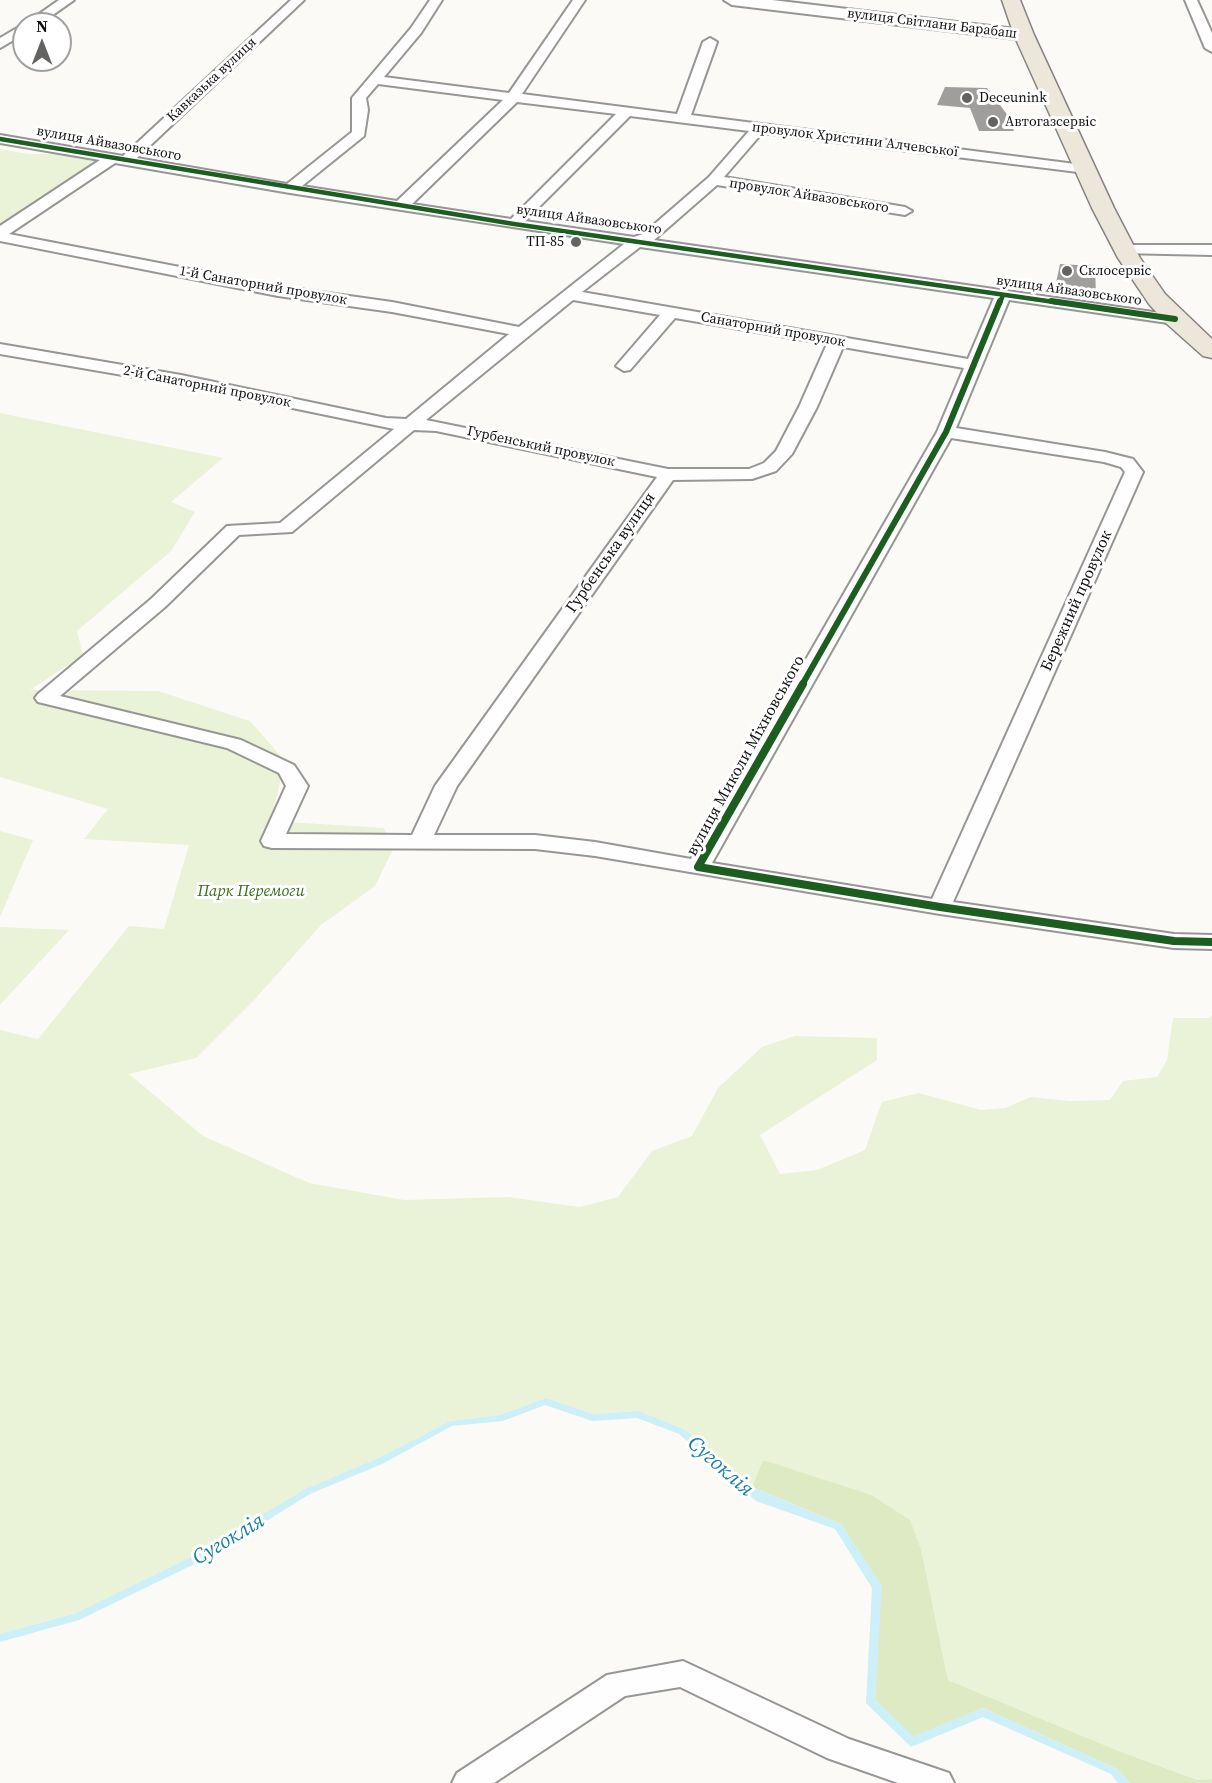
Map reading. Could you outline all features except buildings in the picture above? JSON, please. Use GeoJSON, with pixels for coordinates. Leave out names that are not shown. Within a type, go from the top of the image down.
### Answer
{"type":"FeatureCollection","features":[{"type":"Feature","properties":{"kind":"main road"},"geometry":{"type":"LineString","coordinates":[[1011,0],[1024,35],[1125,250],[1155,297],[1175,319],[1212,351]]}},
{"type":"Feature","properties":{"kind":"street"},"geometry":{"type":"LineString","coordinates":[[50,12],[68,0]]}},
{"type":"Feature","properties":{"kind":"street","name":"Кавказька вулиця"},"geometry":{"type":"LineString","coordinates":[[3,237],[1,232],[120,160],[298,0]]}},
{"type":"Feature","properties":{"kind":"street"},"geometry":{"type":"LineString","coordinates":[[290,189],[359,133],[362,110],[359,98],[416,30],[436,0]]}},
{"type":"Feature","properties":{"kind":"street"},"geometry":{"type":"LineString","coordinates":[[401,206],[512,99],[579,0]]}},
{"type":"Feature","properties":{"kind":"street","name":"вулиця Світлани Барабаш"},"geometry":{"type":"LineString","coordinates":[[732,0],[1024,35]]}},
{"type":"Feature","properties":{"kind":"street"},"geometry":{"type":"LineString","coordinates":[[1191,0],[1212,48]]}},
{"type":"Feature","properties":{"kind":"street"},"geometry":{"type":"LineString","coordinates":[[682,120],[710,42]]}},
{"type":"Feature","properties":{"kind":"street","name":"провулок Христини Алчевської"},"geometry":{"type":"LineString","coordinates":[[375,80],[440,87],[512,99],[1086,169]]}},
{"type":"Feature","properties":{"kind":"street"},"geometry":{"type":"LineString","coordinates":[[514,224],[625,113]]}},
{"type":"Feature","properties":{"kind":"street"},"geometry":{"type":"LineString","coordinates":[[698,867],[595,849],[535,842],[272,840],[297,786],[286,770],[234,744],[45,698],[158,603],[234,530],[285,528],[522,332],[639,240],[648,237],[714,180],[759,128]]}},
{"type":"Feature","properties":{"kind":"street","name":"вулиця Айвазовського"},"geometry":{"type":"LineString","coordinates":[[0,139],[290,189],[514,224],[639,240],[1175,319]]}},
{"type":"Feature","properties":{"kind":"street","name":"провулок Айвазовського"},"geometry":{"type":"LineString","coordinates":[[714,180],[904,211]]}},
{"type":"Feature","properties":{"kind":"street","name":"1-й Санаторний провулок"},"geometry":{"type":"LineString","coordinates":[[3,237],[278,291],[392,307],[522,332]]}},
{"type":"Feature","properties":{"kind":"street"},"geometry":{"type":"LineString","coordinates":[[1125,250],[1212,250]]}},
{"type":"Feature","properties":{"kind":"street","name":"Санаторний провулок"},"geometry":{"type":"LineString","coordinates":[[571,295],[974,365]]}},
{"type":"Feature","properties":{"kind":"street","name":"вулиця Миколи Міхновського"},"geometry":{"type":"LineString","coordinates":[[1003,295],[946,432],[698,867],[940,907],[1174,941],[1212,942]]}},
{"type":"Feature","properties":{"kind":"street"},"geometry":{"type":"LineString","coordinates":[[624,366],[672,313]]}},
{"type":"Feature","properties":{"kind":"street"},"geometry":{"type":"LineString","coordinates":[[668,474],[726,476],[752,474],[770,467],[783,454],[808,407],[837,341]]}},
{"type":"Feature","properties":{"kind":"street","name":"2-й Санаторний провулок"},"geometry":{"type":"LineString","coordinates":[[0,349],[181,380],[386,423],[413,423]]}},
{"type":"Feature","properties":{"kind":"street","name":"Гурбенський провулок"},"geometry":{"type":"LineString","coordinates":[[413,423],[668,474]]}},
{"type":"Feature","properties":{"kind":"street","name":"Бережний провулок"},"geometry":{"type":"LineString","coordinates":[[940,907],[1134,472],[1127,463],[1105,457],[946,432]]}},
{"type":"Feature","properties":{"kind":"street","name":"Гурбенська вулиця"},"geometry":{"type":"LineString","coordinates":[[421,840],[446,786],[668,474]]}},
{"type":"Feature","properties":{"kind":"street"},"geometry":{"type":"LineString","coordinates":[[468,1783],[618,1684],[683,1674],[838,1749],[938,1783]]}},
{"type":"Feature","properties":{"kind":"green space"},"geometry":{"type":"Polygon","coordinates":[[[0,149],[28,154],[72,154],[98,161],[0,230],[0,149]]]}},
{"type":"Feature","properties":{"kind":"green space","name":"Парк Перемоги"},"geometry":{"type":"Polygon","coordinates":[[[0,413],[223,458],[171,502],[195,512],[171,551],[77,631],[83,655],[30,690],[158,691],[250,721],[285,761],[271,821],[384,828],[392,851],[375,886],[321,925],[255,999],[196,1058],[129,1074],[203,1136],[309,1183],[404,1200],[508,1197],[579,1207],[618,1197],[652,1151],[692,1136],[718,1088],[762,1047],[795,1036],[877,1038],[877,1060],[760,1135],[780,1174],[817,1170],[865,1150],[882,1102],[919,1093],[981,1110],[1005,1108],[1031,1097],[1069,1101],[1110,1100],[1123,1081],[1157,1077],[1167,1060],[1173,1018],[1209,1018],[1212,1015],[1212,1779],[1199,1780],[1116,1750],[948,1680],[921,1549],[910,1521],[763,1460],[752,1487],[686,1430],[639,1411],[593,1414],[546,1398],[500,1415],[450,1421],[378,1458],[305,1489],[199,1553],[76,1613],[0,1634],[0,1030],[38,1039],[129,926],[164,929],[189,845],[84,839],[108,809],[0,777],[0,413]]]}},
{"type":"Feature","properties":{"kind":"green space"},"geometry":{"type":"Polygon","coordinates":[[[0,831],[33,840],[0,917],[0,831]]]}},
{"type":"Feature","properties":{"kind":"green space"},"geometry":{"type":"Polygon","coordinates":[[[0,927],[69,930],[0,1005],[0,927]]]}},
{"type":"Feature","properties":{"kind":"green space"},"geometry":{"type":"Polygon","coordinates":[[[763,1460],[871,1495],[910,1520],[921,1549],[948,1680],[1116,1750],[1198,1780],[1212,1779],[1212,1783],[1130,1783],[1117,1769],[983,1708],[913,1737],[875,1700],[881,1586],[841,1524],[752,1487],[763,1460]]]}},
{"type":"Feature","properties":{"kind":"water","name":"Сугоклія"},"geometry":{"type":"Polygon","coordinates":[[[546,1398],[593,1414],[639,1411],[686,1430],[752,1487],[841,1524],[882,1586],[875,1700],[913,1736],[983,1708],[1117,1769],[1130,1783],[1118,1783],[1111,1774],[983,1717],[911,1747],[866,1703],[872,1588],[835,1529],[756,1501],[679,1434],[637,1418],[592,1421],[545,1405],[503,1421],[452,1426],[382,1464],[310,1494],[205,1559],[79,1620],[0,1642],[0,1634],[76,1613],[199,1553],[305,1489],[378,1458],[450,1421],[500,1415],[546,1398]]]}},
{"type":"Feature","properties":{"kind":"cycle path"},"geometry":{"type":"LineString","coordinates":[[0,139],[290,189],[514,224],[1175,319]]}},
{"type":"Feature","properties":{"kind":"cycle path"},"geometry":{"type":"LineString","coordinates":[[1003,295],[946,432],[698,867],[940,907],[1174,941],[1212,942]]}},
{"type":"Feature","properties":{"kind":"place","name":"Deceunink"},"geometry":{"type":"Point","coordinates":[967,98]}},
{"type":"Feature","properties":{"kind":"place","name":"Автогазсервіс"},"geometry":{"type":"Point","coordinates":[993,122]}},
{"type":"Feature","properties":{"kind":"place","name":"ТП-85"},"geometry":{"type":"Point","coordinates":[576,242]}},
{"type":"Feature","properties":{"kind":"place","name":"Склосервіс"},"geometry":{"type":"Point","coordinates":[1067,271]}}]}
